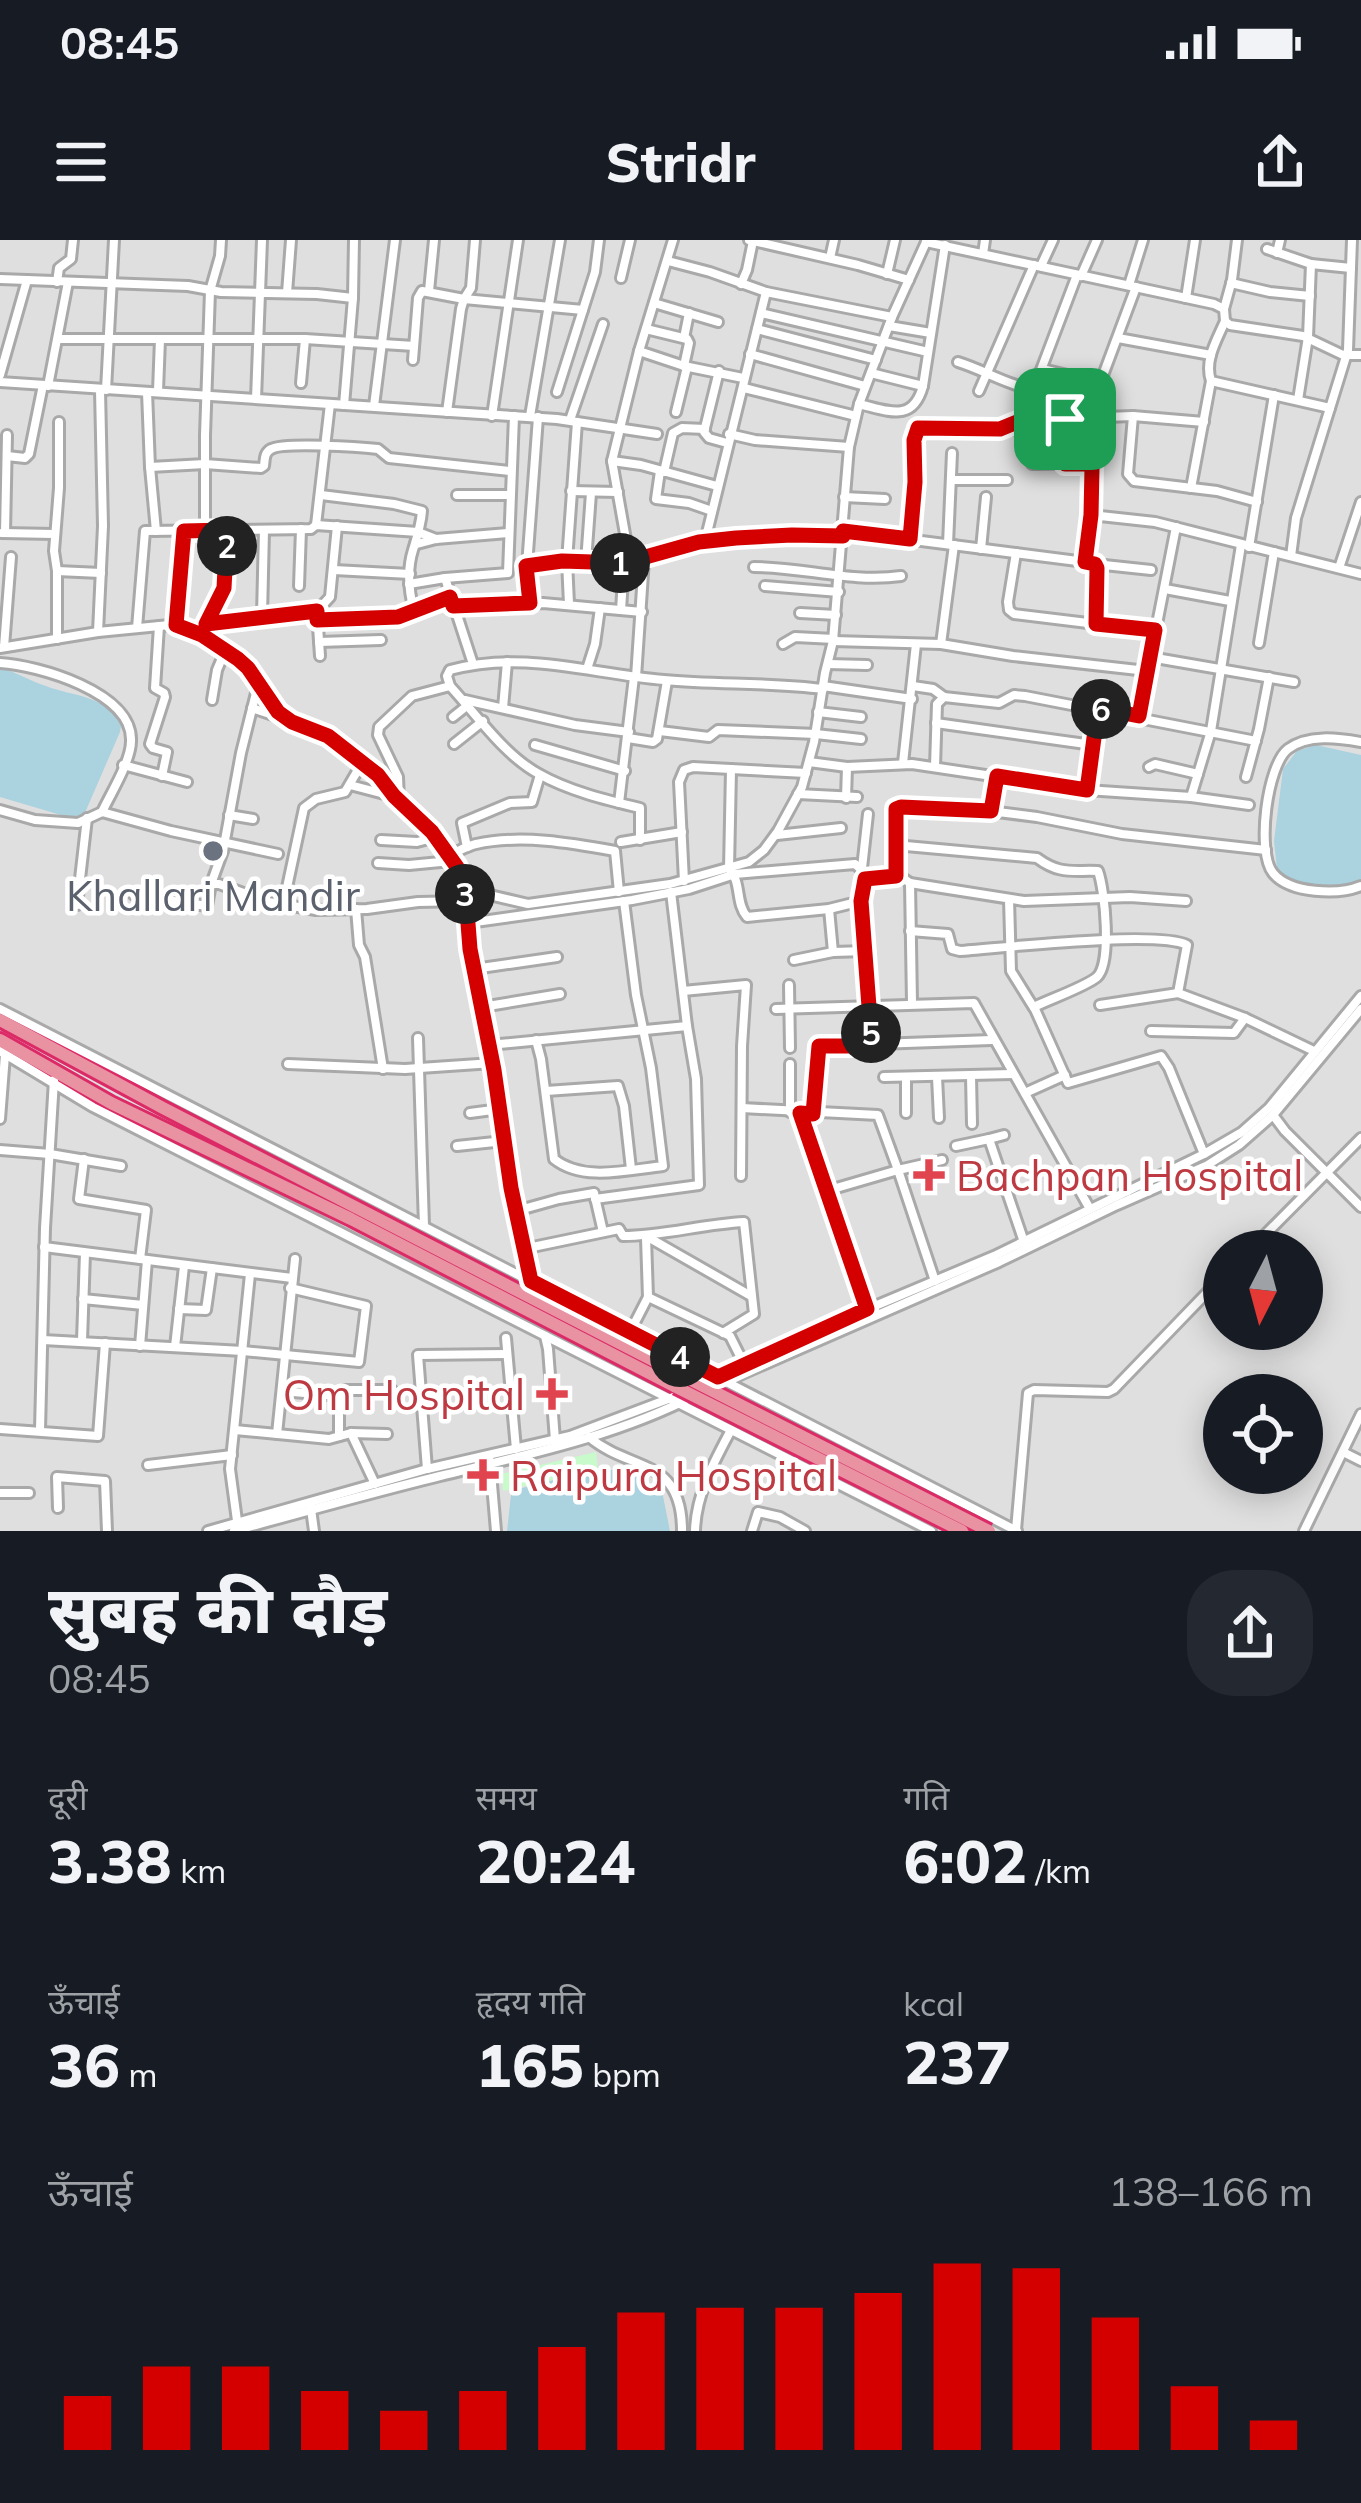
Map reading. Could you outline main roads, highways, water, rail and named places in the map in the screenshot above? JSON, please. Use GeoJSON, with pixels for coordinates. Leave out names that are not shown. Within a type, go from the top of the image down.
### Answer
{"type":"FeatureCollection","features":[{"type":"Feature","properties":{"kind":"highway"},"geometry":{"type":"LineString","coordinates":[[0,1020],[18,1024],[163,1108],[281,1160],[355,1213],[962,1531]]}},
{"type":"Feature","properties":{"kind":"highway"},"geometry":{"type":"LineString","coordinates":[[3,1047],[55,1078],[259,1174],[355,1213],[989,1531]]}},
{"type":"Feature","properties":{"kind":"highway"},"geometry":{"type":"LineString","coordinates":[[252,1187],[259,1174]]}},
{"type":"Feature","properties":{"kind":"water"},"geometry":{"type":"Polygon","coordinates":[[[0,668],[98,702],[121,726],[84,815],[71,818],[0,797],[0,668]]]}},
{"type":"Feature","properties":{"kind":"water"},"geometry":{"type":"Polygon","coordinates":[[[1316,745],[1361,755],[1361,881],[1321,890],[1285,881],[1277,869],[1274,841],[1283,769],[1297,751],[1316,745]]]}},
{"type":"Feature","properties":{"kind":"water"},"geometry":{"type":"Polygon","coordinates":[[[599,1469],[629,1471],[662,1491],[670,1531],[507,1531],[511,1495],[518,1489],[599,1469]]]}},
{"type":"Feature","properties":{"kind":"place","name":"Khallari Mandir"},"geometry":{"type":"Point","coordinates":[213,851]}},
{"type":"Feature","properties":{"kind":"place","name":"Bachpan Hospital"},"geometry":{"type":"Point","coordinates":[929,1175]}},
{"type":"Feature","properties":{"kind":"place","name":"Om Hospital"},"geometry":{"type":"Point","coordinates":[552,1394]}},
{"type":"Feature","properties":{"kind":"place","name":"Raipura Hospital"},"geometry":{"type":"Point","coordinates":[483,1475]}}]}
